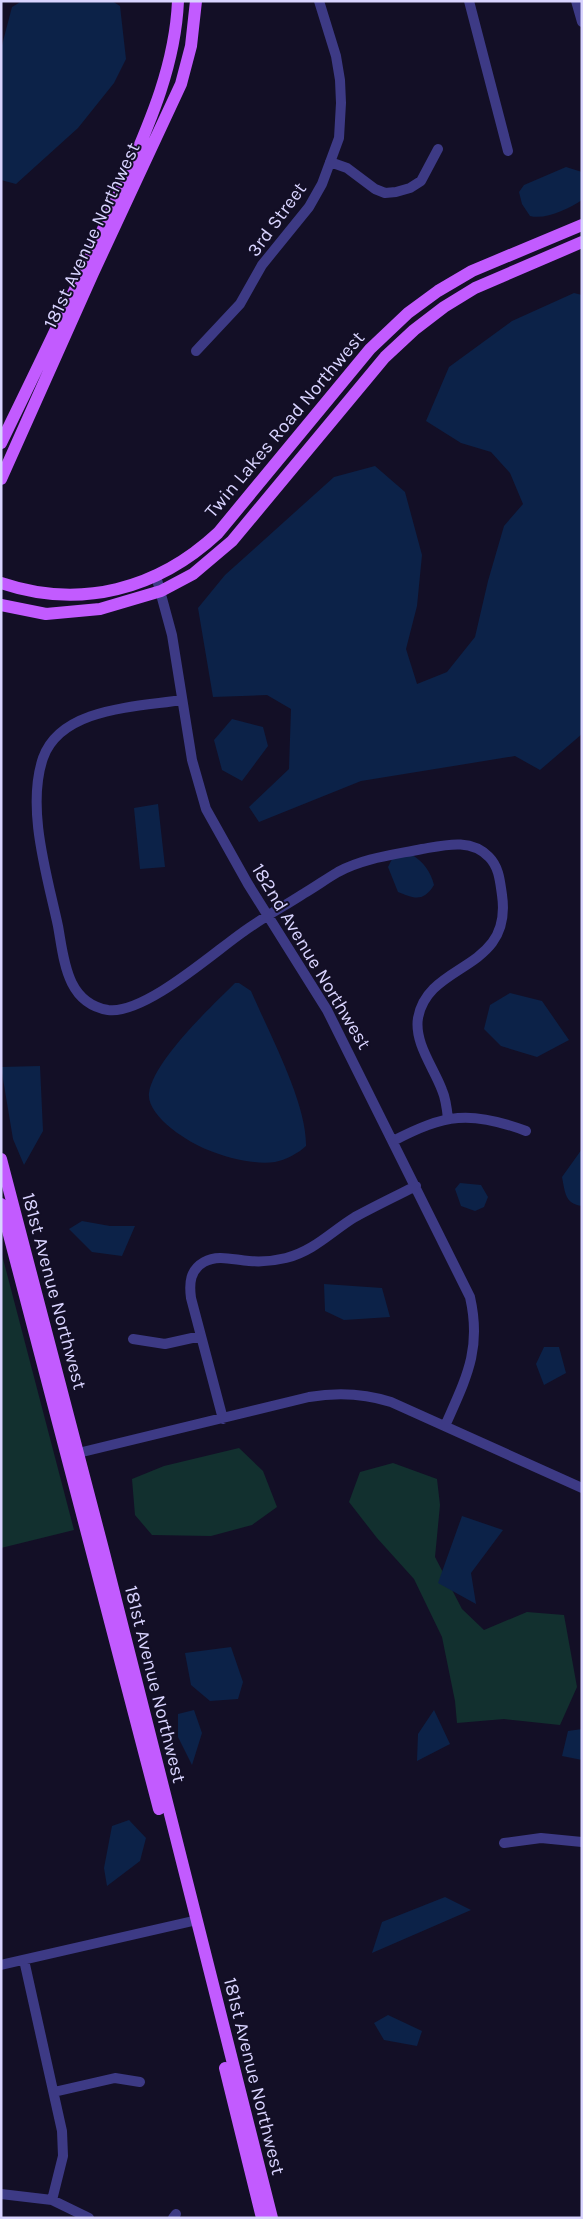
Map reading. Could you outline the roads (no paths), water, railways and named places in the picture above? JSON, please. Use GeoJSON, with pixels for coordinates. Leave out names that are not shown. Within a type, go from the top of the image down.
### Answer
{"type":"FeatureCollection","features":[{"type":"Feature","properties":{"kind":"main road","name":"181st Avenue Northwest"},"geometry":{"type":"LineString","coordinates":[[1,443],[96,243],[147,129],[171,55],[178,1]]}},
{"type":"Feature","properties":{"kind":"main road","name":"181st Avenue Northwest"},"geometry":{"type":"LineString","coordinates":[[1,479],[181,84],[190,46],[196,1]]}},
{"type":"Feature","properties":{"kind":"main road","name":"Twin Lakes Road Northwest"},"geometry":{"type":"LineString","coordinates":[[1,584],[26,590],[60,594],[94,594],[128,587],[156,576],[190,556],[218,533],[370,349],[408,313],[438,291],[472,271],[582,225]]}},
{"type":"Feature","properties":{"kind":"main road","name":"Twin Lakes Road Northwest"},"geometry":{"type":"LineString","coordinates":[[1,605],[28,612],[66,613],[100,609],[162,591],[193,574],[232,541],[385,357],[414,330],[444,307],[483,284],[582,242]]}},
{"type":"Feature","properties":{"kind":"main road","name":"181st Avenue Northwest"},"geometry":{"type":"LineString","coordinates":[[1,1159],[72,1454],[191,1921],[262,2218]]}},
{"type":"Feature","properties":{"kind":"main road","name":"181st Avenue Northwest"},"geometry":{"type":"LineString","coordinates":[[1,1204],[72,1454],[272,2218]]}},
{"type":"Feature","properties":{"kind":"street","name":"3rd Street"},"geometry":{"type":"LineString","coordinates":[[196,351],[240,304],[262,265],[309,207],[319,189],[339,138],[340,80],[336,56],[319,1]]}},
{"type":"Feature","properties":{"kind":"street"},"geometry":{"type":"LineString","coordinates":[[469,1],[508,152]]}},
{"type":"Feature","properties":{"kind":"street"},"geometry":{"type":"LineString","coordinates":[[576,1],[582,22]]}},
{"type":"Feature","properties":{"kind":"street"},"geometry":{"type":"LineString","coordinates":[[330,162],[347,168],[375,189],[385,192],[396,192],[410,188],[421,181],[438,149]]}},
{"type":"Feature","properties":{"kind":"street","name":"182nd Avenue Northwest"},"geometry":{"type":"LineString","coordinates":[[156,576],[162,591],[172,635],[192,760],[206,809],[217,832],[327,1010],[462,1280],[473,1312],[475,1339],[471,1364],[445,1426]]}},
{"type":"Feature","properties":{"kind":"street"},"geometry":{"type":"LineString","coordinates":[[182,700],[84,717],[66,727],[51,742],[46,751],[38,782],[38,817],[54,910],[71,984],[90,1004],[106,1010],[125,1009],[164,989],[268,915],[335,873],[364,860],[462,844],[477,848],[490,857],[498,870],[504,911],[501,927],[488,949],[431,992],[423,1004],[418,1017],[420,1038],[444,1093],[448,1119]]}},
{"type":"Feature","properties":{"kind":"street"},"geometry":{"type":"LineString","coordinates":[[393,1141],[431,1123],[448,1119],[480,1118],[526,1131]]}},
{"type":"Feature","properties":{"kind":"street"},"geometry":{"type":"LineString","coordinates":[[223,1419],[189,1287],[195,1269],[209,1259],[273,1260],[300,1253],[324,1240],[355,1217],[416,1186]]}},
{"type":"Feature","properties":{"kind":"street"},"geometry":{"type":"LineString","coordinates":[[133,1339],[165,1344],[201,1336]]}},
{"type":"Feature","properties":{"kind":"street"},"geometry":{"type":"LineString","coordinates":[[72,1454],[310,1397],[344,1393],[361,1394],[391,1402],[582,1488]]}},
{"type":"Feature","properties":{"kind":"street"},"geometry":{"type":"LineString","coordinates":[[504,1843],[541,1838],[582,1842]]}},
{"type":"Feature","properties":{"kind":"street"},"geometry":{"type":"LineString","coordinates":[[1,1965],[191,1921]]}},
{"type":"Feature","properties":{"kind":"street"},"geometry":{"type":"LineString","coordinates":[[24,1960],[54,2092],[63,2143],[60,2169],[52,2200]]}},
{"type":"Feature","properties":{"kind":"street"},"geometry":{"type":"LineString","coordinates":[[54,2092],[115,2078],[140,2082]]}},
{"type":"Feature","properties":{"kind":"street"},"geometry":{"type":"LineString","coordinates":[[1,2194],[52,2200],[89,2218]]}},
{"type":"Feature","properties":{"kind":"water"},"geometry":{"type":"Polygon","coordinates":[[[22,1],[112,1],[120,6],[126,59],[114,83],[78,128],[16,184],[1,180],[1,49],[12,7],[22,1]]]}},
{"type":"Feature","properties":{"kind":"water"},"geometry":{"type":"Polygon","coordinates":[[[566,167],[582,172],[582,200],[550,215],[530,216],[522,204],[519,192],[524,185],[566,167]]]}},
{"type":"Feature","properties":{"kind":"water"},"geometry":{"type":"Polygon","coordinates":[[[574,293],[582,295],[582,734],[540,770],[515,756],[361,781],[259,822],[249,807],[289,769],[291,709],[267,695],[213,697],[198,608],[225,575],[334,477],[375,466],[405,492],[422,555],[417,606],[406,649],[417,684],[447,672],[475,637],[488,581],[504,526],[523,504],[510,473],[491,452],[461,443],[426,421],[449,367],[512,321],[574,293]]]}},
{"type":"Feature","properties":{"kind":"water"},"geometry":{"type":"Polygon","coordinates":[[[232,719],[263,727],[268,746],[242,781],[222,770],[214,740],[232,719]]]}},
{"type":"Feature","properties":{"kind":"water"},"geometry":{"type":"Polygon","coordinates":[[[158,804],[165,867],[140,869],[134,808],[158,804]]]}},
{"type":"Feature","properties":{"kind":"water"},"geometry":{"type":"Polygon","coordinates":[[[412,855],[426,867],[434,885],[426,895],[418,898],[398,892],[388,867],[393,857],[412,855]]]}},
{"type":"Feature","properties":{"kind":"water"},"geometry":{"type":"Polygon","coordinates":[[[235,983],[239,983],[251,991],[286,1068],[305,1129],[306,1146],[292,1156],[275,1162],[259,1163],[241,1160],[224,1156],[200,1146],[170,1127],[154,1111],[150,1102],[149,1093],[161,1065],[185,1035],[235,983]]]}},
{"type":"Feature","properties":{"kind":"water"},"geometry":{"type":"Polygon","coordinates":[[[510,993],[542,1001],[569,1040],[537,1057],[501,1046],[484,1029],[490,1005],[510,993]]]}},
{"type":"Feature","properties":{"kind":"water"},"geometry":{"type":"Polygon","coordinates":[[[40,1066],[43,1131],[24,1165],[13,1139],[1,1067],[40,1066]]]}},
{"type":"Feature","properties":{"kind":"water"},"geometry":{"type":"Polygon","coordinates":[[[582,1149],[582,1206],[576,1205],[569,1200],[562,1177],[582,1149]]]}},
{"type":"Feature","properties":{"kind":"water"},"geometry":{"type":"Polygon","coordinates":[[[460,1183],[481,1185],[488,1197],[484,1207],[475,1211],[461,1206],[455,1189],[460,1183]]]}},
{"type":"Feature","properties":{"kind":"water"},"geometry":{"type":"Polygon","coordinates":[[[82,1221],[110,1226],[135,1226],[122,1256],[92,1252],[69,1229],[82,1221]]]}},
{"type":"Feature","properties":{"kind":"water"},"geometry":{"type":"Polygon","coordinates":[[[324,1284],[382,1288],[390,1317],[344,1320],[325,1311],[324,1284]]]}},
{"type":"Feature","properties":{"kind":"water"},"geometry":{"type":"Polygon","coordinates":[[[544,1347],[559,1347],[566,1373],[544,1385],[536,1364],[544,1347]]]}},
{"type":"Feature","properties":{"kind":"water"},"geometry":{"type":"Polygon","coordinates":[[[462,1516],[503,1530],[471,1573],[476,1604],[438,1583],[462,1516]]]}},
{"type":"Feature","properties":{"kind":"water"},"geometry":{"type":"Polygon","coordinates":[[[231,1647],[243,1682],[238,1699],[210,1701],[191,1685],[185,1653],[231,1647]]]}},
{"type":"Feature","properties":{"kind":"water"},"geometry":{"type":"Polygon","coordinates":[[[194,1710],[202,1733],[192,1765],[178,1737],[178,1714],[194,1710]]]}},
{"type":"Feature","properties":{"kind":"water"},"geometry":{"type":"Polygon","coordinates":[[[434,1710],[450,1744],[417,1761],[418,1734],[434,1710]]]}},
{"type":"Feature","properties":{"kind":"water"},"geometry":{"type":"Polygon","coordinates":[[[582,1729],[582,1760],[562,1756],[568,1731],[582,1729]]]}},
{"type":"Feature","properties":{"kind":"water"},"geometry":{"type":"Polygon","coordinates":[[[129,1820],[146,1838],[140,1861],[107,1886],[104,1868],[112,1826],[129,1820]]]}},
{"type":"Feature","properties":{"kind":"water"},"geometry":{"type":"Polygon","coordinates":[[[445,1897],[471,1910],[372,1953],[382,1922],[445,1897]]]}},
{"type":"Feature","properties":{"kind":"water"},"geometry":{"type":"Polygon","coordinates":[[[388,2015],[422,2031],[417,2046],[384,2040],[374,2023],[388,2015]]]}}]}
